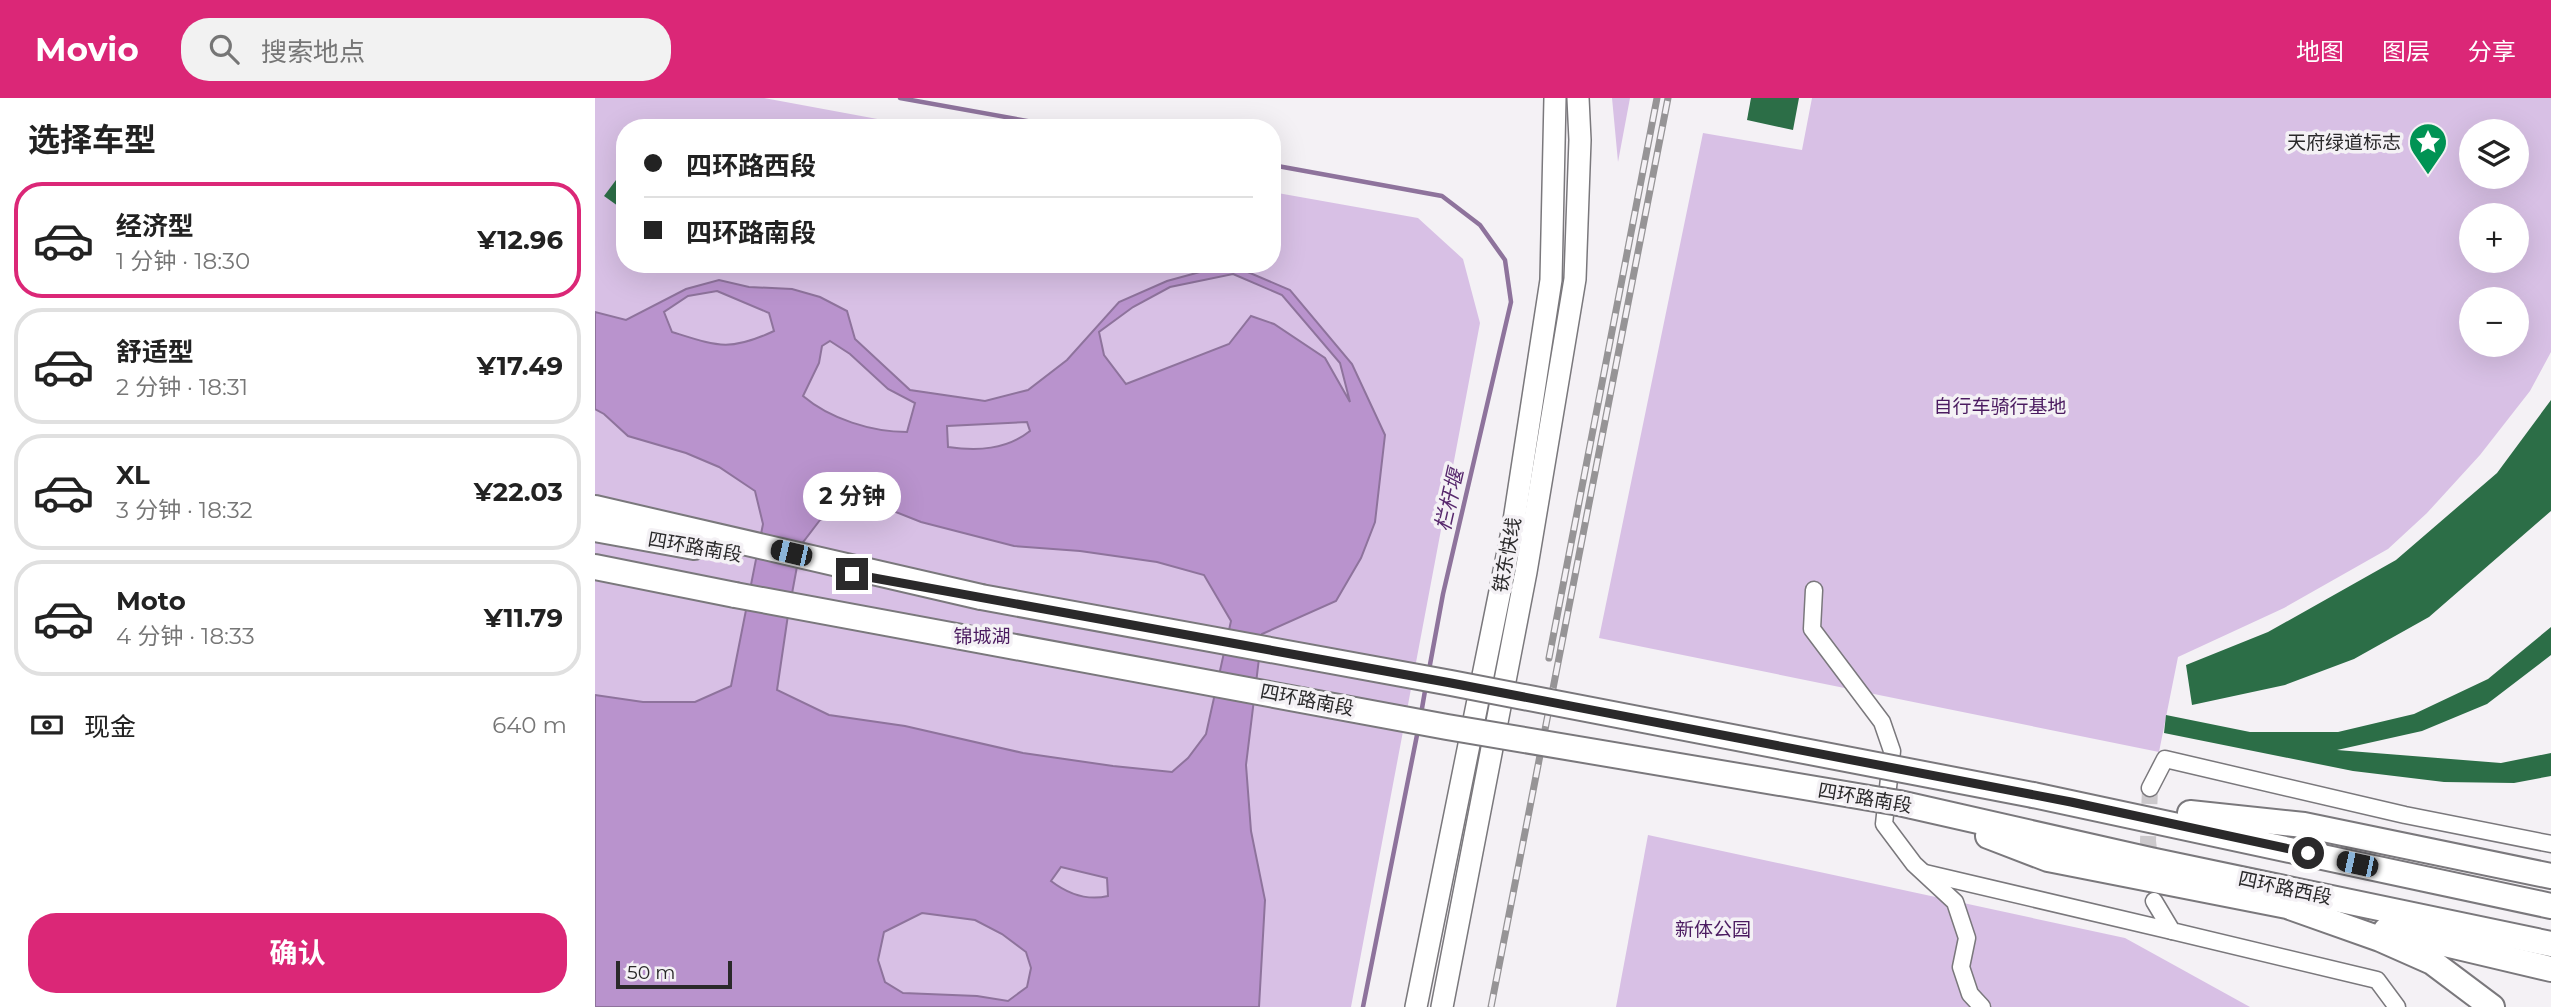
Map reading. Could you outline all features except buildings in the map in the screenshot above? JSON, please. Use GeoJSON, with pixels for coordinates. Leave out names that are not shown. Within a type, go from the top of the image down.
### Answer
{"type":"FeatureCollection","features":[{"type":"Feature","properties":{"kind":"highway"},"geometry":{"type":"LineString","coordinates":[[595,508],[981,597]]}},
{"type":"Feature","properties":{"kind":"highway","name":"四环路南段"},"geometry":{"type":"LineString","coordinates":[[595,529],[1451,683],[2033,795]]}},
{"type":"Feature","properties":{"kind":"highway","name":"四环路南段"},"geometry":{"type":"LineString","coordinates":[[595,567],[1447,727],[1899,803],[2019,831]]}},
{"type":"Feature","properties":{"kind":"highway"},"geometry":{"type":"LineString","coordinates":[[595,582],[735,595]]}},
{"type":"Feature","properties":{"kind":"highway","name":"四环路西段"},"geometry":{"type":"LineString","coordinates":[[2033,795],[2551,906]]}},
{"type":"Feature","properties":{"kind":"highway"},"geometry":{"type":"LineString","coordinates":[[2071,802],[2304,825],[2551,876]]}},
{"type":"Feature","properties":{"kind":"highway"},"geometry":{"type":"LineString","coordinates":[[1899,803],[2048,859],[2287,906],[2551,970]]}},
{"type":"Feature","properties":{"kind":"highway","name":"四环路西段"},"geometry":{"type":"LineString","coordinates":[[2019,831],[2551,944]]}},
{"type":"Feature","properties":{"kind":"highway"},"geometry":{"type":"LineString","coordinates":[[2287,906],[2380,939],[2432,962],[2492,1007]]}},
{"type":"Feature","properties":{"kind":"main road","name":"铁东快线"},"geometry":{"type":"LineString","coordinates":[[1416,1007],[1513,527],[1528,431],[1551,280],[1555,98]]}},
{"type":"Feature","properties":{"kind":"main road","name":"铁东快线"},"geometry":{"type":"LineString","coordinates":[[1442,1007],[1526,572],[1576,279],[1579,98]]}},
{"type":"Feature","properties":{"kind":"street"},"geometry":{"type":"LineString","coordinates":[[1814,590],[1812,629],[1882,722],[1892,751],[1884,824],[1914,864],[1955,902],[1967,938],[1961,967],[1970,994],[1982,1007]]}},
{"type":"Feature","properties":{"kind":"street"},"geometry":{"type":"LineString","coordinates":[[2150,788],[2165,759],[2405,815],[2551,844]]}},
{"type":"Feature","properties":{"kind":"street"},"geometry":{"type":"LineString","coordinates":[[1924,873],[2377,980],[2397,1007]]}},
{"type":"Feature","properties":{"kind":"street"},"geometry":{"type":"LineString","coordinates":[[2154,901],[2172,931]]}},
{"type":"Feature","properties":{"kind":"green space","name":"锦城湖"},"geometry":{"type":"Polygon","coordinates":[[[595,98],[764,98],[877,119],[616,119],[616,273],[1281,273],[1281,194],[1418,218],[1463,259],[1480,323],[1351,1007],[595,1007],[595,98]]]}},
{"type":"Feature","properties":{"kind":"green space"},"geometry":{"type":"Polygon","coordinates":[[[1612,98],[1630,98],[1618,162],[1612,98]]]}},
{"type":"Feature","properties":{"kind":"green space","name":"自行车骑行基地"},"geometry":{"type":"Polygon","coordinates":[[[1812,98],[2551,98],[2551,352],[2530,391],[2480,455],[2427,513],[2388,549],[2284,608],[2178,657],[2159,752],[1599,638],[1703,133],[1802,150],[1812,98]]]}},
{"type":"Feature","properties":{"kind":"green space","name":"新体公园"},"geometry":{"type":"Polygon","coordinates":[[[1648,835],[2125,938],[2250,1007],[1616,1007],[1648,835]]]}},
{"type":"Feature","properties":{"kind":"shaded area"},"geometry":{"type":"Polygon","coordinates":[[[1196,273],[1250,273],[1290,290],[1352,364],[1385,435],[1375,522],[1361,558],[1336,601],[1262,634],[1246,765],[1251,831],[1265,900],[1259,1007],[595,1007],[595,695],[643,702],[695,702],[731,686],[763,524],[755,491],[719,467],[686,453],[628,436],[595,409],[595,312],[626,320],[686,289],[719,280],[749,287],[792,289],[820,297],[847,311],[855,339],[910,390],[985,401],[1028,390],[1067,360],[1119,302],[1167,281],[1196,273]],[[1233,274],[1170,287],[1133,307],[1099,332],[1104,355],[1126,384],[1229,344],[1251,316],[1274,324],[1325,358],[1350,402],[1340,363],[1282,295],[1233,274]],[[717,291],[688,296],[664,312],[672,332],[723,345],[745,342],[774,331],[769,313],[717,291]],[[830,341],[822,346],[819,363],[803,396],[852,423],[880,430],[907,432],[915,403],[888,389],[850,354],[830,341]],[[1027,422],[947,426],[948,447],[970,449],[991,448],[1011,442],[1030,431],[1027,422]],[[873,503],[820,520],[801,545],[777,690],[829,715],[905,726],[1023,753],[1113,766],[1172,772],[1188,758],[1206,734],[1231,621],[1204,575],[1157,562],[1080,551],[1014,546],[921,522],[873,503]],[[1061,867],[1051,881],[1071,893],[1085,897],[1108,896],[1107,878],[1061,867]],[[922,913],[884,932],[878,960],[885,982],[903,993],[977,996],[1008,1001],[1027,987],[1031,968],[1026,952],[1002,934],[975,920],[922,913]]]}},
{"type":"Feature","properties":{"kind":"waterway","name":"栏杆堰"},"geometry":{"type":"LineString","coordinates":[[900,98],[1016,119]]}},
{"type":"Feature","properties":{"kind":"waterway","name":"栏杆堰"},"geometry":{"type":"LineString","coordinates":[[1281,167],[1442,196],[1480,225],[1505,260],[1511,302],[1443,594],[1429,670]]}},
{"type":"Feature","properties":{"kind":"waterway","name":"栏杆堰"},"geometry":{"type":"LineString","coordinates":[[1421,714],[1426,685]]}},
{"type":"Feature","properties":{"kind":"waterway","name":"栏杆堰"},"geometry":{"type":"LineString","coordinates":[[1363,1007],[1418,730]]}},
{"type":"Feature","properties":{"kind":"tunnel"},"geometry":{"type":"LineString","coordinates":[[2150,788],[2148,841],[2151,867]]}},
{"type":"Feature","properties":{"kind":"railway"},"geometry":{"type":"LineString","coordinates":[[1549,658],[1657,98]]}},
{"type":"Feature","properties":{"kind":"railway"},"geometry":{"type":"LineString","coordinates":[[1491,1007],[1668,98]]}},
{"type":"Feature","properties":{"kind":"place","name":"天府绿道标志"},"geometry":{"type":"Point","coordinates":[2428,176]}},
{"type":"Feature","properties":{"kind":"route"},"geometry":{"type":"LineString","coordinates":[[852,574],[1451,683],[2071,802],[2308,853]]}}]}
